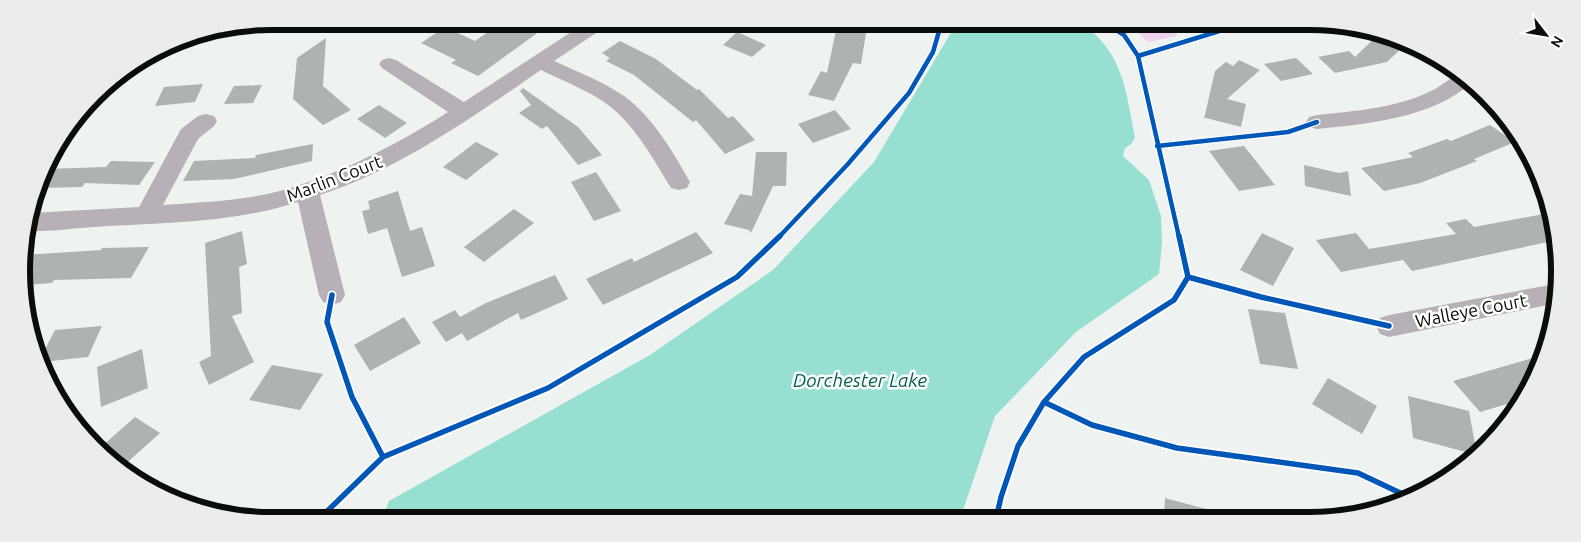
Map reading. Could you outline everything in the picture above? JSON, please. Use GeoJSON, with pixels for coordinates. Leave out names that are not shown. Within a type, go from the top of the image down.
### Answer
{"type":"FeatureCollection","features":[{"type":"Feature","properties":{"kind":"street","name":"Marlin Court"},"geometry":{"type":"LineString","coordinates":[[35,222],[146,215],[255,204],[308,191],[372,166],[410,146],[588,30]]}},
{"type":"Feature","properties":{"kind":"street"},"geometry":{"type":"LineString","coordinates":[[540,62],[587,85],[626,110],[655,144],[679,182]]}},
{"type":"Feature","properties":{"kind":"street"},"geometry":{"type":"LineString","coordinates":[[389,64],[462,111]]}},
{"type":"Feature","properties":{"kind":"street"},"geometry":{"type":"LineString","coordinates":[[1317,122],[1372,115],[1422,102],[1450,90],[1460,82]]}},
{"type":"Feature","properties":{"kind":"street"},"geometry":{"type":"LineString","coordinates":[[146,215],[189,134],[206,121]]}},
{"type":"Feature","properties":{"kind":"street"},"geometry":{"type":"LineString","coordinates":[[308,191],[332,295]]}},
{"type":"Feature","properties":{"kind":"street","name":"Walleye Court"},"geometry":{"type":"LineString","coordinates":[[1389,326],[1549,295]]}},
{"type":"Feature","properties":{"kind":"shaded area"},"geometry":{"type":"Polygon","coordinates":[[[1135,30],[1173,30],[1177,36],[1148,42],[1135,30]]]}},
{"type":"Feature","properties":{"kind":"water","name":"Dorchester Lake"},"geometry":{"type":"Polygon","coordinates":[[[1090,30],[1093,32],[1105,45],[1120,72],[1129,104],[1135,138],[1125,148],[1123,156],[1149,180],[1161,216],[1162,244],[1159,274],[1076,332],[995,416],[962,512],[385,512],[389,501],[650,355],[773,270],[874,162],[952,31],[1090,30]]]}},
{"type":"Feature","properties":{"kind":"building"},"geometry":{"type":"Polygon","coordinates":[[[440,30],[451,30],[475,41],[491,30],[540,31],[478,76],[451,63],[456,60],[421,43],[440,30]]]}},
{"type":"Feature","properties":{"kind":"building"},"geometry":{"type":"Polygon","coordinates":[[[836,30],[867,30],[861,64],[853,63],[834,101],[808,95],[821,71],[827,73],[836,30]]]}},
{"type":"Feature","properties":{"kind":"building"},"geometry":{"type":"Polygon","coordinates":[[[737,32],[766,45],[752,57],[723,45],[737,32]]]}},
{"type":"Feature","properties":{"kind":"building"},"geometry":{"type":"Polygon","coordinates":[[[326,38],[323,86],[351,110],[323,125],[293,99],[297,58],[326,38]]]}},
{"type":"Feature","properties":{"kind":"building"},"geometry":{"type":"Polygon","coordinates":[[[1374,39],[1402,48],[1387,62],[1335,73],[1318,57],[1349,51],[1355,57],[1374,39]]]}},
{"type":"Feature","properties":{"kind":"building"},"geometry":{"type":"Polygon","coordinates":[[[620,41],[656,59],[697,90],[699,89],[728,118],[733,116],[755,140],[725,154],[696,120],[693,122],[634,75],[606,61],[610,58],[602,53],[620,41]]]}},
{"type":"Feature","properties":{"kind":"building"},"geometry":{"type":"Polygon","coordinates":[[[1296,58],[1313,74],[1281,81],[1264,64],[1296,58]]]}},
{"type":"Feature","properties":{"kind":"building"},"geometry":{"type":"Polygon","coordinates":[[[1239,60],[1260,70],[1227,99],[1246,104],[1241,127],[1204,119],[1215,71],[1226,62],[1233,66],[1239,60]]]}},
{"type":"Feature","properties":{"kind":"building"},"geometry":{"type":"Polygon","coordinates":[[[203,84],[195,102],[155,106],[164,87],[203,84]]]}},
{"type":"Feature","properties":{"kind":"building"},"geometry":{"type":"Polygon","coordinates":[[[262,85],[253,103],[224,104],[234,86],[262,85]]]}},
{"type":"Feature","properties":{"kind":"building"},"geometry":{"type":"Polygon","coordinates":[[[523,88],[578,127],[602,155],[578,165],[547,126],[542,129],[519,113],[531,105],[520,91],[523,88]]]}},
{"type":"Feature","properties":{"kind":"building"},"geometry":{"type":"Polygon","coordinates":[[[379,105],[407,123],[385,138],[357,119],[379,105]]]}},
{"type":"Feature","properties":{"kind":"building"},"geometry":{"type":"Polygon","coordinates":[[[835,110],[851,129],[813,143],[798,124],[835,110]]]}},
{"type":"Feature","properties":{"kind":"building"},"geometry":{"type":"Polygon","coordinates":[[[1490,125],[1514,143],[1474,159],[1477,161],[1420,183],[1384,191],[1361,168],[1413,157],[1408,153],[1447,139],[1451,141],[1490,125]]]}},
{"type":"Feature","properties":{"kind":"building"},"geometry":{"type":"Polygon","coordinates":[[[476,142],[499,154],[466,180],[443,167],[476,142]]]}},
{"type":"Feature","properties":{"kind":"building"},"geometry":{"type":"Polygon","coordinates":[[[313,144],[312,161],[234,179],[183,181],[194,161],[255,158],[256,155],[313,144]]]}},
{"type":"Feature","properties":{"kind":"building"},"geometry":{"type":"Polygon","coordinates":[[[1244,146],[1275,185],[1239,191],[1209,151],[1244,146]]]}},
{"type":"Feature","properties":{"kind":"building"},"geometry":{"type":"Polygon","coordinates":[[[756,152],[787,152],[786,186],[773,186],[751,233],[749,230],[724,224],[740,194],[752,196],[756,152]]]}},
{"type":"Feature","properties":{"kind":"building"},"geometry":{"type":"Polygon","coordinates":[[[111,161],[155,162],[139,185],[85,183],[82,187],[45,188],[53,169],[106,167],[111,161]]]}},
{"type":"Feature","properties":{"kind":"building"},"geometry":{"type":"Polygon","coordinates":[[[1304,165],[1339,173],[1348,171],[1351,196],[1305,186],[1304,165]]]}},
{"type":"Feature","properties":{"kind":"building"},"geometry":{"type":"Polygon","coordinates":[[[596,172],[621,211],[594,221],[571,182],[596,172]]]}},
{"type":"Feature","properties":{"kind":"building"},"geometry":{"type":"Polygon","coordinates":[[[398,191],[410,231],[422,227],[435,266],[402,277],[387,228],[368,234],[362,211],[370,209],[368,201],[398,191]]]}},
{"type":"Feature","properties":{"kind":"building"},"geometry":{"type":"Polygon","coordinates":[[[514,209],[534,223],[484,262],[464,247],[514,209]]]}},
{"type":"Feature","properties":{"kind":"building"},"geometry":{"type":"Polygon","coordinates":[[[1544,214],[1549,242],[1412,271],[1403,260],[1341,272],[1316,240],[1356,233],[1369,249],[1456,234],[1446,223],[1466,219],[1474,227],[1544,214]]]}},
{"type":"Feature","properties":{"kind":"building"},"geometry":{"type":"Polygon","coordinates":[[[242,231],[247,264],[239,267],[242,313],[232,316],[254,362],[209,385],[199,362],[211,356],[205,243],[242,231]]]}},
{"type":"Feature","properties":{"kind":"building"},"geometry":{"type":"Polygon","coordinates":[[[696,232],[713,253],[603,305],[586,279],[632,258],[634,262],[696,232]]]}},
{"type":"Feature","properties":{"kind":"building"},"geometry":{"type":"Polygon","coordinates":[[[1262,233],[1294,248],[1273,286],[1240,270],[1262,233]]]}},
{"type":"Feature","properties":{"kind":"building"},"geometry":{"type":"Polygon","coordinates":[[[149,247],[131,278],[54,280],[52,283],[31,285],[31,255],[101,250],[102,248],[149,247]]]}},
{"type":"Feature","properties":{"kind":"building"},"geometry":{"type":"Polygon","coordinates":[[[555,275],[568,299],[521,320],[518,313],[467,341],[462,333],[446,342],[432,322],[455,310],[460,317],[486,303],[555,275]]]}},
{"type":"Feature","properties":{"kind":"building"},"geometry":{"type":"Polygon","coordinates":[[[1248,309],[1285,313],[1298,369],[1260,364],[1248,309]]]}},
{"type":"Feature","properties":{"kind":"building"},"geometry":{"type":"Polygon","coordinates":[[[404,317],[421,343],[370,371],[354,345],[404,317]]]}},
{"type":"Feature","properties":{"kind":"building"},"geometry":{"type":"Polygon","coordinates":[[[102,326],[88,357],[47,361],[44,351],[55,330],[102,326]]]}},
{"type":"Feature","properties":{"kind":"building"},"geometry":{"type":"Polygon","coordinates":[[[142,349],[148,388],[101,407],[97,367],[142,349]]]}},
{"type":"Feature","properties":{"kind":"building"},"geometry":{"type":"Polygon","coordinates":[[[1535,357],[1519,392],[1512,403],[1480,412],[1453,381],[1535,357]]]}},
{"type":"Feature","properties":{"kind":"building"},"geometry":{"type":"Polygon","coordinates":[[[272,365],[323,374],[300,410],[249,400],[272,365]]]}},
{"type":"Feature","properties":{"kind":"building"},"geometry":{"type":"Polygon","coordinates":[[[1328,378],[1377,406],[1362,434],[1312,404],[1328,378]]]}},
{"type":"Feature","properties":{"kind":"building"},"geometry":{"type":"Polygon","coordinates":[[[1408,396],[1469,411],[1475,446],[1468,453],[1413,438],[1408,396]]]}},
{"type":"Feature","properties":{"kind":"building"},"geometry":{"type":"Polygon","coordinates":[[[135,417],[160,433],[126,463],[104,444],[135,417]]]}},
{"type":"Feature","properties":{"kind":"building"},"geometry":{"type":"Polygon","coordinates":[[[1165,498],[1217,512],[1164,512],[1165,498]]]}},
{"type":"Feature","properties":{"kind":"cycle path"},"geometry":{"type":"LineString","coordinates":[[326,512],[383,457],[548,388],[737,277],[772,244],[847,165],[909,93],[933,52],[939,30]]}},
{"type":"Feature","properties":{"kind":"cycle path"},"geometry":{"type":"LineString","coordinates":[[998,512],[1018,446],[1044,402],[1084,357],[1174,300],[1188,277],[1138,56],[1124,35],[1116,30]]}},
{"type":"Feature","properties":{"kind":"cycle path"},"geometry":{"type":"LineString","coordinates":[[1138,56],[1223,30]]}},
{"type":"Feature","properties":{"kind":"cycle path"},"geometry":{"type":"LineString","coordinates":[[1157,146],[1288,132],[1317,122]]}},
{"type":"Feature","properties":{"kind":"cycle path"},"geometry":{"type":"LineString","coordinates":[[1188,277],[1261,297],[1389,326]]}},
{"type":"Feature","properties":{"kind":"cycle path"},"geometry":{"type":"LineString","coordinates":[[332,295],[327,322],[352,397],[383,457]]}},
{"type":"Feature","properties":{"kind":"cycle path"},"geometry":{"type":"LineString","coordinates":[[1044,402],[1092,425],[1177,448],[1358,473],[1402,494]]}}]}
